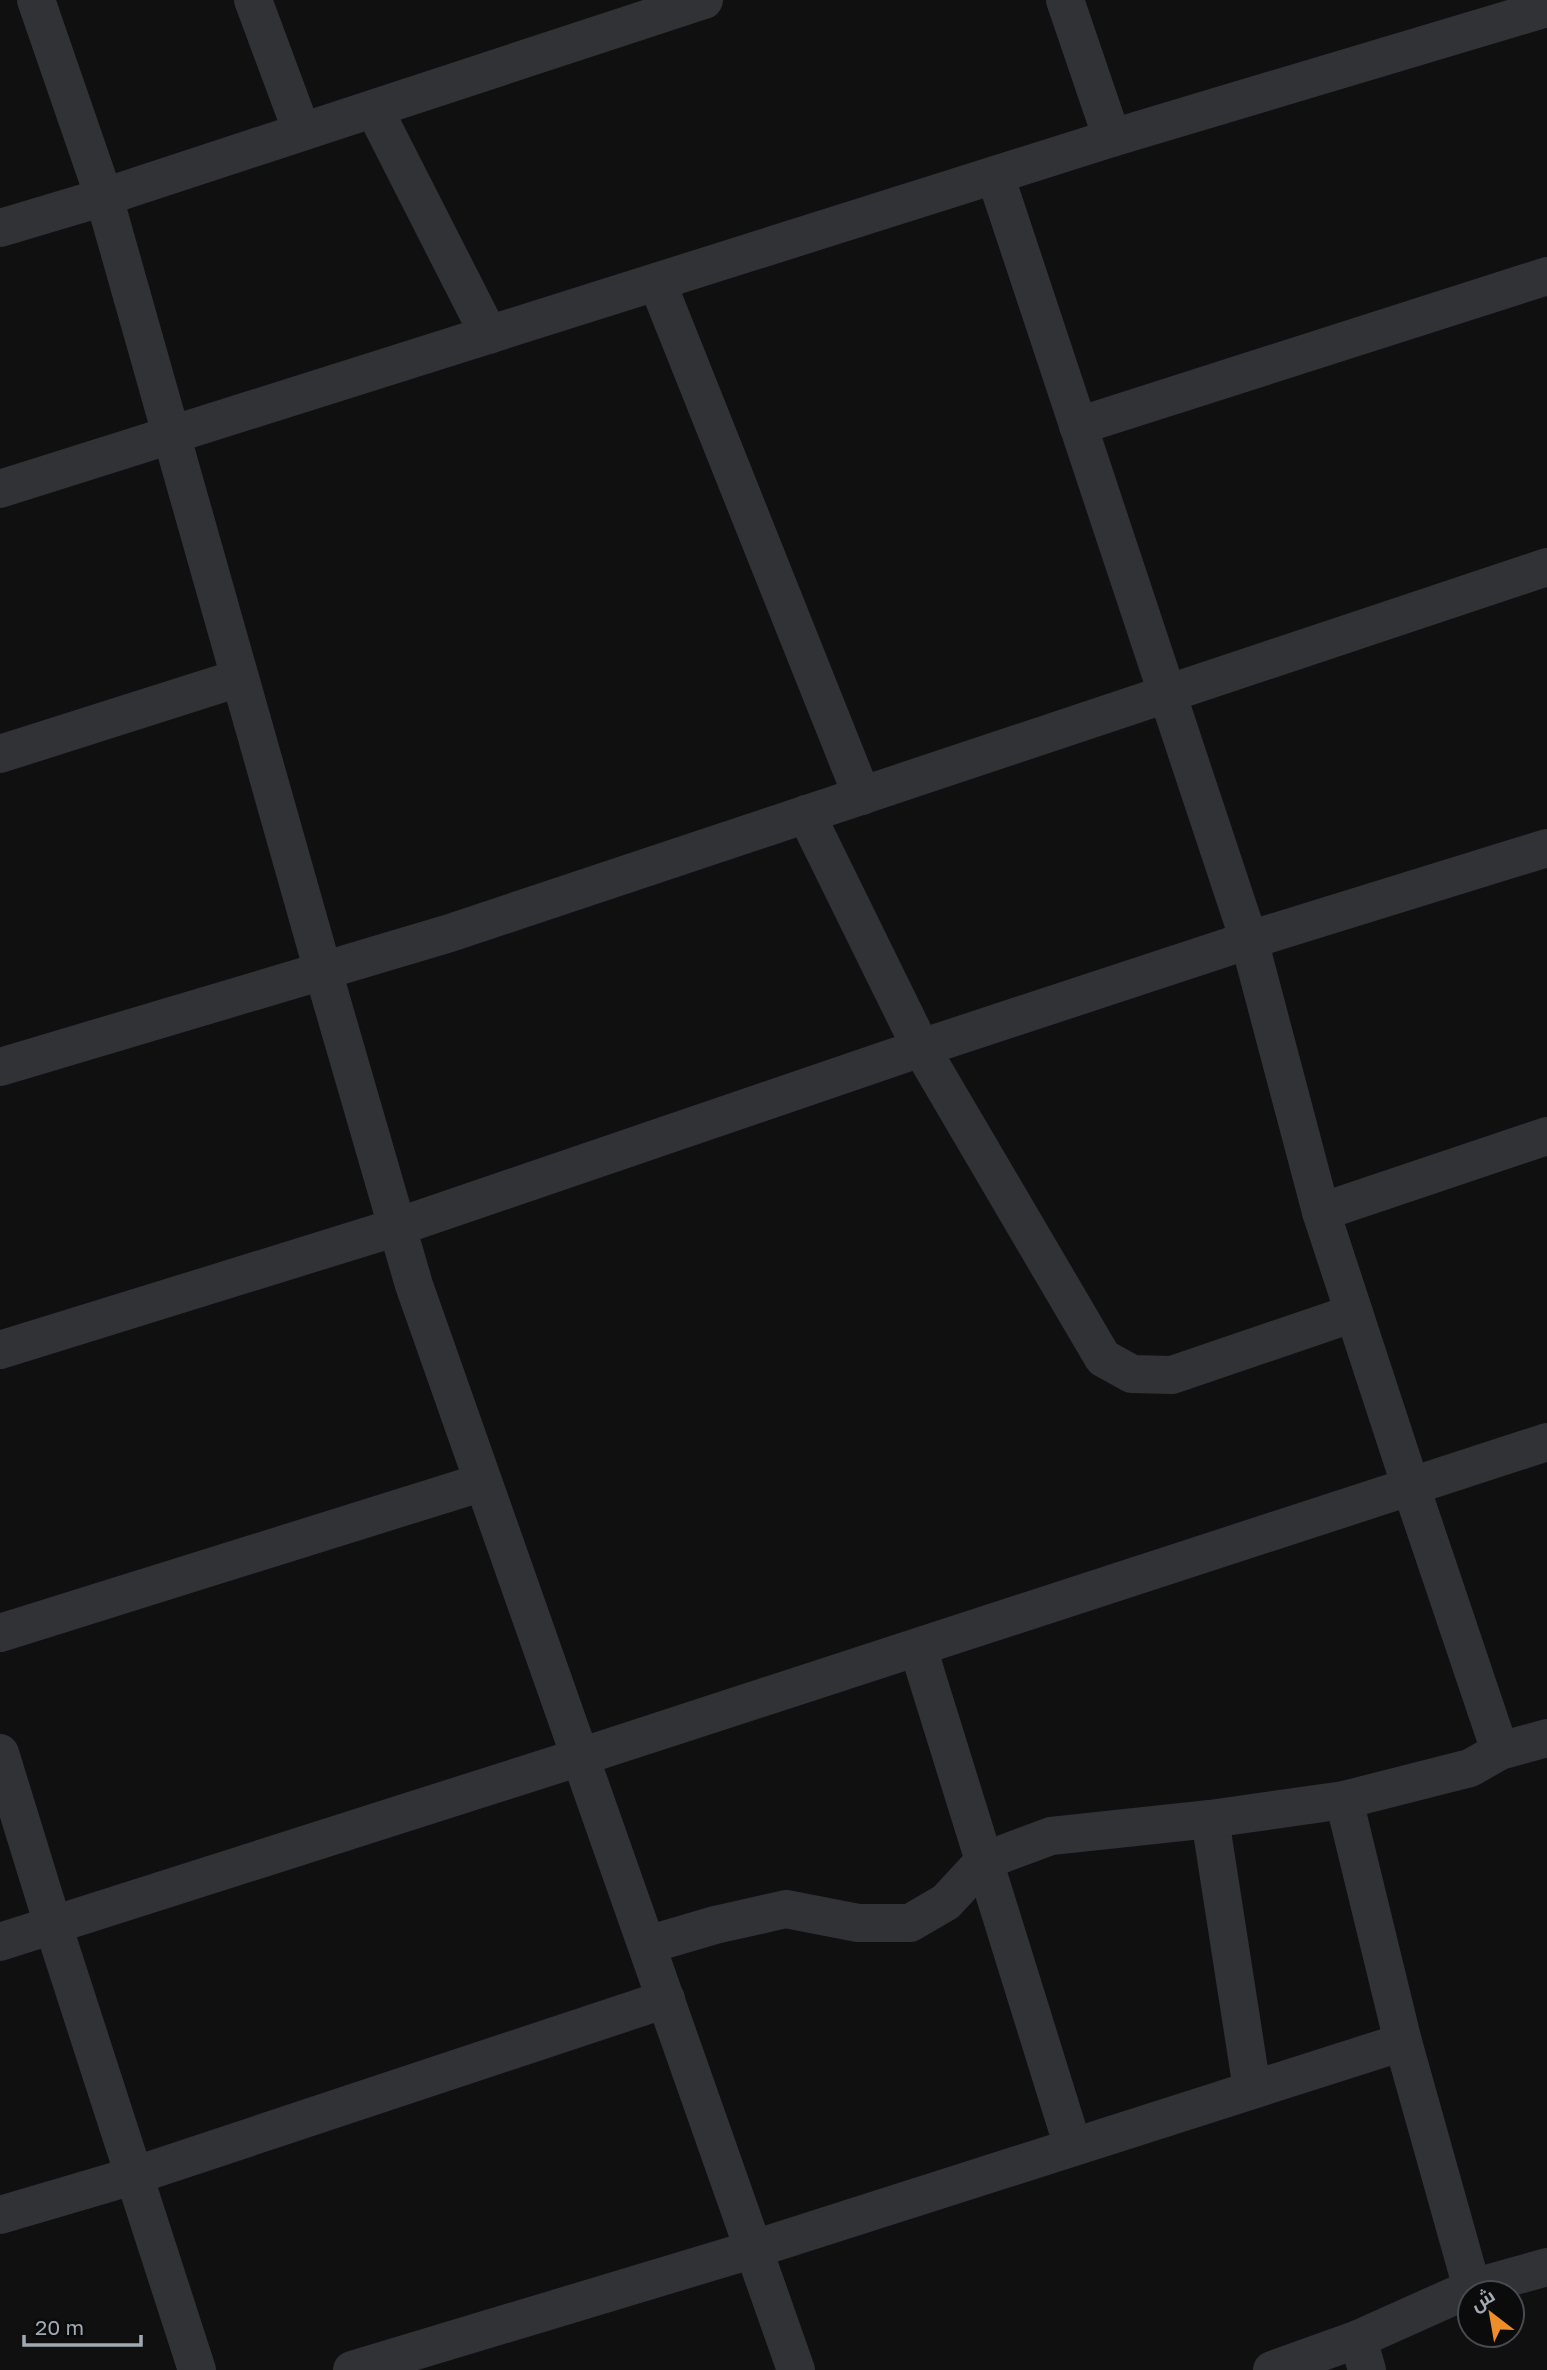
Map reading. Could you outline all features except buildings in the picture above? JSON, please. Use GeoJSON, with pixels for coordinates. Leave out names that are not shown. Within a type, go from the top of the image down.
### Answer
{"type":"FeatureCollection","features":[{"type":"Feature","properties":{"kind":"street"},"geometry":{"type":"LineString","coordinates":[[36,0],[104,198],[414,1285],[796,2370]]}},
{"type":"Feature","properties":{"kind":"street"},"geometry":{"type":"LineString","coordinates":[[253,0],[302,132]]}},
{"type":"Feature","properties":{"kind":"street"},"geometry":{"type":"LineString","coordinates":[[0,228],[104,198],[704,0]]}},
{"type":"Feature","properties":{"kind":"street"},"geometry":{"type":"LineString","coordinates":[[1065,0],[1112,138]]}},
{"type":"Feature","properties":{"kind":"street"},"geometry":{"type":"LineString","coordinates":[[0,489],[1112,138],[1547,8]]}},
{"type":"Feature","properties":{"kind":"street"},"geometry":{"type":"LineString","coordinates":[[374,109],[489,335]]}},
{"type":"Feature","properties":{"kind":"street"},"geometry":{"type":"LineString","coordinates":[[995,175],[1249,940],[1321,1212],[1500,1751]]}},
{"type":"Feature","properties":{"kind":"street"},"geometry":{"type":"LineString","coordinates":[[1078,426],[1547,276]]}},
{"type":"Feature","properties":{"kind":"street"},"geometry":{"type":"LineString","coordinates":[[657,282],[862,796]]}},
{"type":"Feature","properties":{"kind":"street"},"geometry":{"type":"LineString","coordinates":[[0,1067],[450,933],[1547,567]]}},
{"type":"Feature","properties":{"kind":"street"},"geometry":{"type":"LineString","coordinates":[[0,754],[239,678]]}},
{"type":"Feature","properties":{"kind":"street"},"geometry":{"type":"LineString","coordinates":[[806,814],[921,1048],[1103,1358],[1132,1374],[1172,1375],[1354,1313]]}},
{"type":"Feature","properties":{"kind":"street"},"geometry":{"type":"LineString","coordinates":[[0,1350],[397,1227],[921,1048],[1249,940],[1547,848]]}},
{"type":"Feature","properties":{"kind":"street"},"geometry":{"type":"LineString","coordinates":[[1321,1212],[1547,1136]]}},
{"type":"Feature","properties":{"kind":"street"},"geometry":{"type":"LineString","coordinates":[[0,1942],[918,1648],[1547,1442]]}},
{"type":"Feature","properties":{"kind":"street"},"geometry":{"type":"LineString","coordinates":[[0,1633],[483,1482]]}},
{"type":"Feature","properties":{"kind":"street"},"geometry":{"type":"LineString","coordinates":[[918,1648],[1073,2147]]}},
{"type":"Feature","properties":{"kind":"street"},"geometry":{"type":"LineString","coordinates":[[647,1945],[715,1925],[786,1909],[858,1923],[910,1923],[946,1902],[984,1861],[1051,1836],[1210,1819],[1344,1800],[1469,1768],[1500,1751],[1547,1738]]}},
{"type":"Feature","properties":{"kind":"street"},"geometry":{"type":"LineString","coordinates":[[0,1753],[197,2370]]}},
{"type":"Feature","properties":{"kind":"street"},"geometry":{"type":"LineString","coordinates":[[1344,1800],[1403,2042],[1469,2279]]}},
{"type":"Feature","properties":{"kind":"street"},"geometry":{"type":"LineString","coordinates":[[1210,1819],[1252,2089]]}},
{"type":"Feature","properties":{"kind":"street"},"geometry":{"type":"LineString","coordinates":[[0,2215],[136,2175],[666,1999]]}},
{"type":"Feature","properties":{"kind":"street"},"geometry":{"type":"LineString","coordinates":[[352,2370],[754,2249],[1403,2042]]}},
{"type":"Feature","properties":{"kind":"street"},"geometry":{"type":"LineString","coordinates":[[1504,2279],[1547,2267]]}},
{"type":"Feature","properties":{"kind":"street"},"geometry":{"type":"LineString","coordinates":[[1272,2370],[1363,2355],[1456,2298]]}}]}
